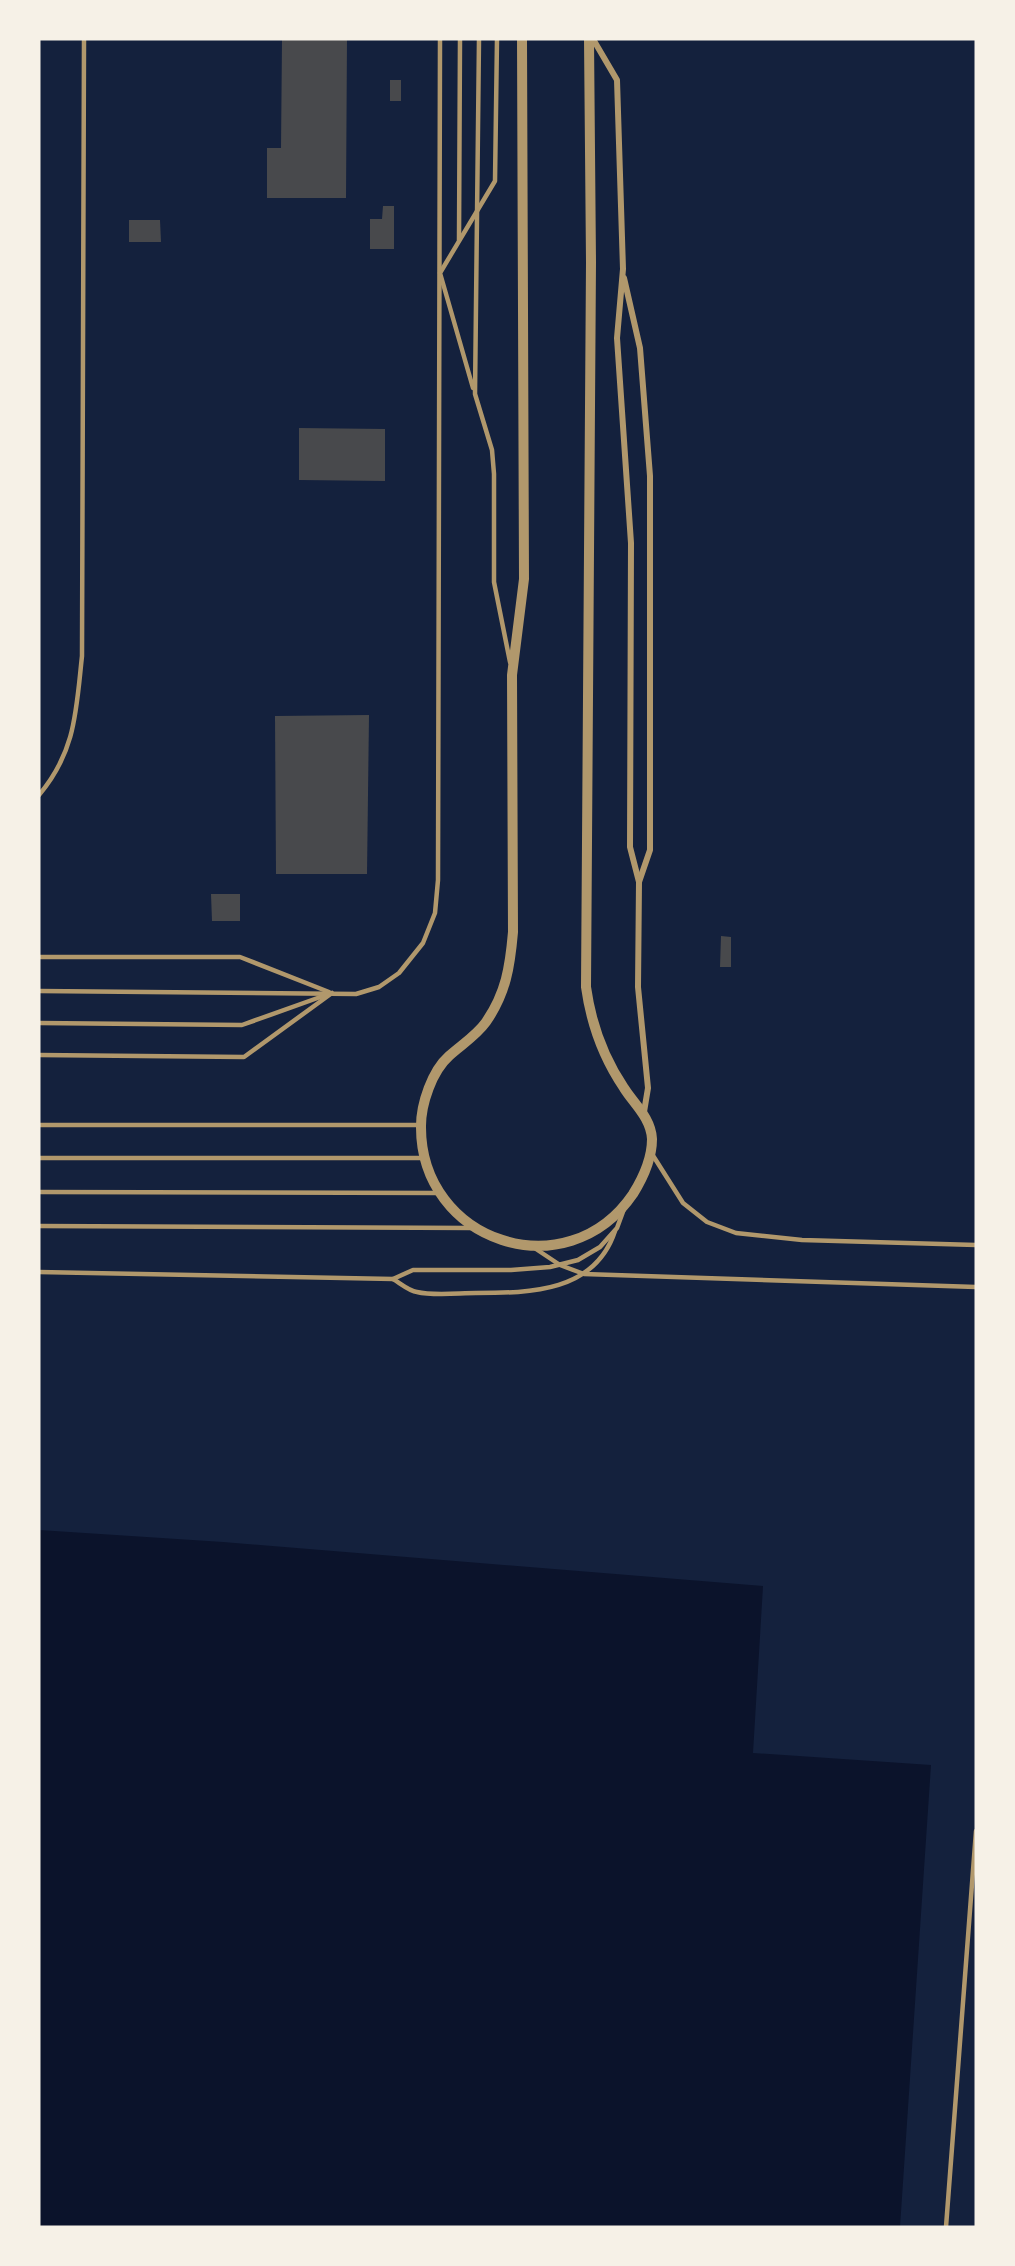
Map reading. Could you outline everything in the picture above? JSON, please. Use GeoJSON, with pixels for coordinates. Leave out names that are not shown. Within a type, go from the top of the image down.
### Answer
{"type":"FeatureCollection","features":[{"type":"Feature","properties":{"kind":"street"},"geometry":{"type":"LineString","coordinates":[[522,39],[524,579],[512,675],[513,933],[510,966],[504,992],[485,1023],[447,1058],[434,1078],[425,1101],[421,1125],[428,1172],[439,1193],[454,1212],[473,1228],[494,1238],[518,1245],[542,1246],[566,1242],[588,1234],[609,1221],[626,1204],[639,1184],[648,1162],[652,1138],[648,1122],[624,1088],[597,1038],[590,1017],[586,987],[591,39]]}},
{"type":"Feature","properties":{"kind":"street"},"geometry":{"type":"LineString","coordinates":[[591,39],[616,80],[623,269],[617,338],[631,543],[630,847],[639,882],[638,987],[648,1088],[643,1114]]}},
{"type":"Feature","properties":{"kind":"street"},"geometry":{"type":"LineString","coordinates":[[623,269],[640,348],[650,476],[650,850],[639,882]]}},
{"type":"Feature","properties":{"kind":"lane"},"geometry":{"type":"LineString","coordinates":[[39,795],[55,776],[70,741],[82,656],[84,39]]}},
{"type":"Feature","properties":{"kind":"lane"},"geometry":{"type":"LineString","coordinates":[[39,991],[356,994],[379,987],[399,973],[423,943],[435,914],[438,880],[440,39]]}},
{"type":"Feature","properties":{"kind":"lane"},"geometry":{"type":"LineString","coordinates":[[459,241],[460,39]]}},
{"type":"Feature","properties":{"kind":"lane"},"geometry":{"type":"LineString","coordinates":[[475,394],[478,39]]}},
{"type":"Feature","properties":{"kind":"lane"},"geometry":{"type":"LineString","coordinates":[[496,39],[495,181],[440,273],[492,450],[494,582],[512,675]]}},
{"type":"Feature","properties":{"kind":"lane"},"geometry":{"type":"LineString","coordinates":[[39,957],[240,957],[332,993]]}},
{"type":"Feature","properties":{"kind":"lane"},"geometry":{"type":"LineString","coordinates":[[39,1023],[242,1025],[332,993]]}},
{"type":"Feature","properties":{"kind":"lane"},"geometry":{"type":"LineString","coordinates":[[39,1055],[244,1057],[332,993]]}},
{"type":"Feature","properties":{"kind":"lane"},"geometry":{"type":"LineString","coordinates":[[39,1125],[421,1125]]}},
{"type":"Feature","properties":{"kind":"lane"},"geometry":{"type":"LineString","coordinates":[[650,1149],[683,1203],[707,1222],[736,1233],[802,1240],[976,1245]]}},
{"type":"Feature","properties":{"kind":"lane"},"geometry":{"type":"LineString","coordinates":[[39,1158],[425,1158]]}},
{"type":"Feature","properties":{"kind":"lane"},"geometry":{"type":"LineString","coordinates":[[39,1192],[439,1193]]}},
{"type":"Feature","properties":{"kind":"lane"},"geometry":{"type":"LineString","coordinates":[[393,1280],[416,1293],[518,1293],[555,1287],[584,1274],[599,1262],[610,1246],[626,1204]]}},
{"type":"Feature","properties":{"kind":"lane"},"geometry":{"type":"LineString","coordinates":[[39,1226],[473,1228]]}},
{"type":"Feature","properties":{"kind":"lane"},"geometry":{"type":"LineString","coordinates":[[39,1272],[393,1280],[413,1270],[511,1270],[560,1265],[578,1260],[600,1247],[616,1228]]}},
{"type":"Feature","properties":{"kind":"lane"},"geometry":{"type":"LineString","coordinates":[[530,1245],[560,1265],[584,1274],[976,1287]]}},
{"type":"Feature","properties":{"kind":"lane"},"geometry":{"type":"LineString","coordinates":[[946,2227],[976,1831]]}},
{"type":"Feature","properties":{"kind":"water"},"geometry":{"type":"Polygon","coordinates":[[[39,1530],[223,1542],[763,1586],[753,1753],[931,1765],[900,2227],[39,2227],[39,1530]]]}},
{"type":"Feature","properties":{"kind":"building"},"geometry":{"type":"Polygon","coordinates":[[[282,39],[347,39],[346,198],[267,198],[267,148],[281,148],[282,39]]]}},
{"type":"Feature","properties":{"kind":"building"},"geometry":{"type":"Polygon","coordinates":[[[390,80],[401,80],[401,101],[390,101],[390,80]]]}},
{"type":"Feature","properties":{"kind":"building"},"geometry":{"type":"Polygon","coordinates":[[[383,206],[394,206],[394,249],[370,249],[370,219],[382,219],[383,206]]]}},
{"type":"Feature","properties":{"kind":"building"},"geometry":{"type":"Polygon","coordinates":[[[129,220],[160,220],[161,242],[129,242],[129,220]]]}},
{"type":"Feature","properties":{"kind":"building"},"geometry":{"type":"Polygon","coordinates":[[[299,428],[385,429],[385,481],[299,480],[299,428]]]}},
{"type":"Feature","properties":{"kind":"building"},"geometry":{"type":"Polygon","coordinates":[[[369,715],[367,874],[276,874],[275,716],[369,715]]]}},
{"type":"Feature","properties":{"kind":"building"},"geometry":{"type":"Polygon","coordinates":[[[211,894],[240,894],[240,921],[212,921],[211,894]]]}},
{"type":"Feature","properties":{"kind":"building"},"geometry":{"type":"Polygon","coordinates":[[[721,936],[731,937],[731,967],[720,967],[721,936]]]}}]}
